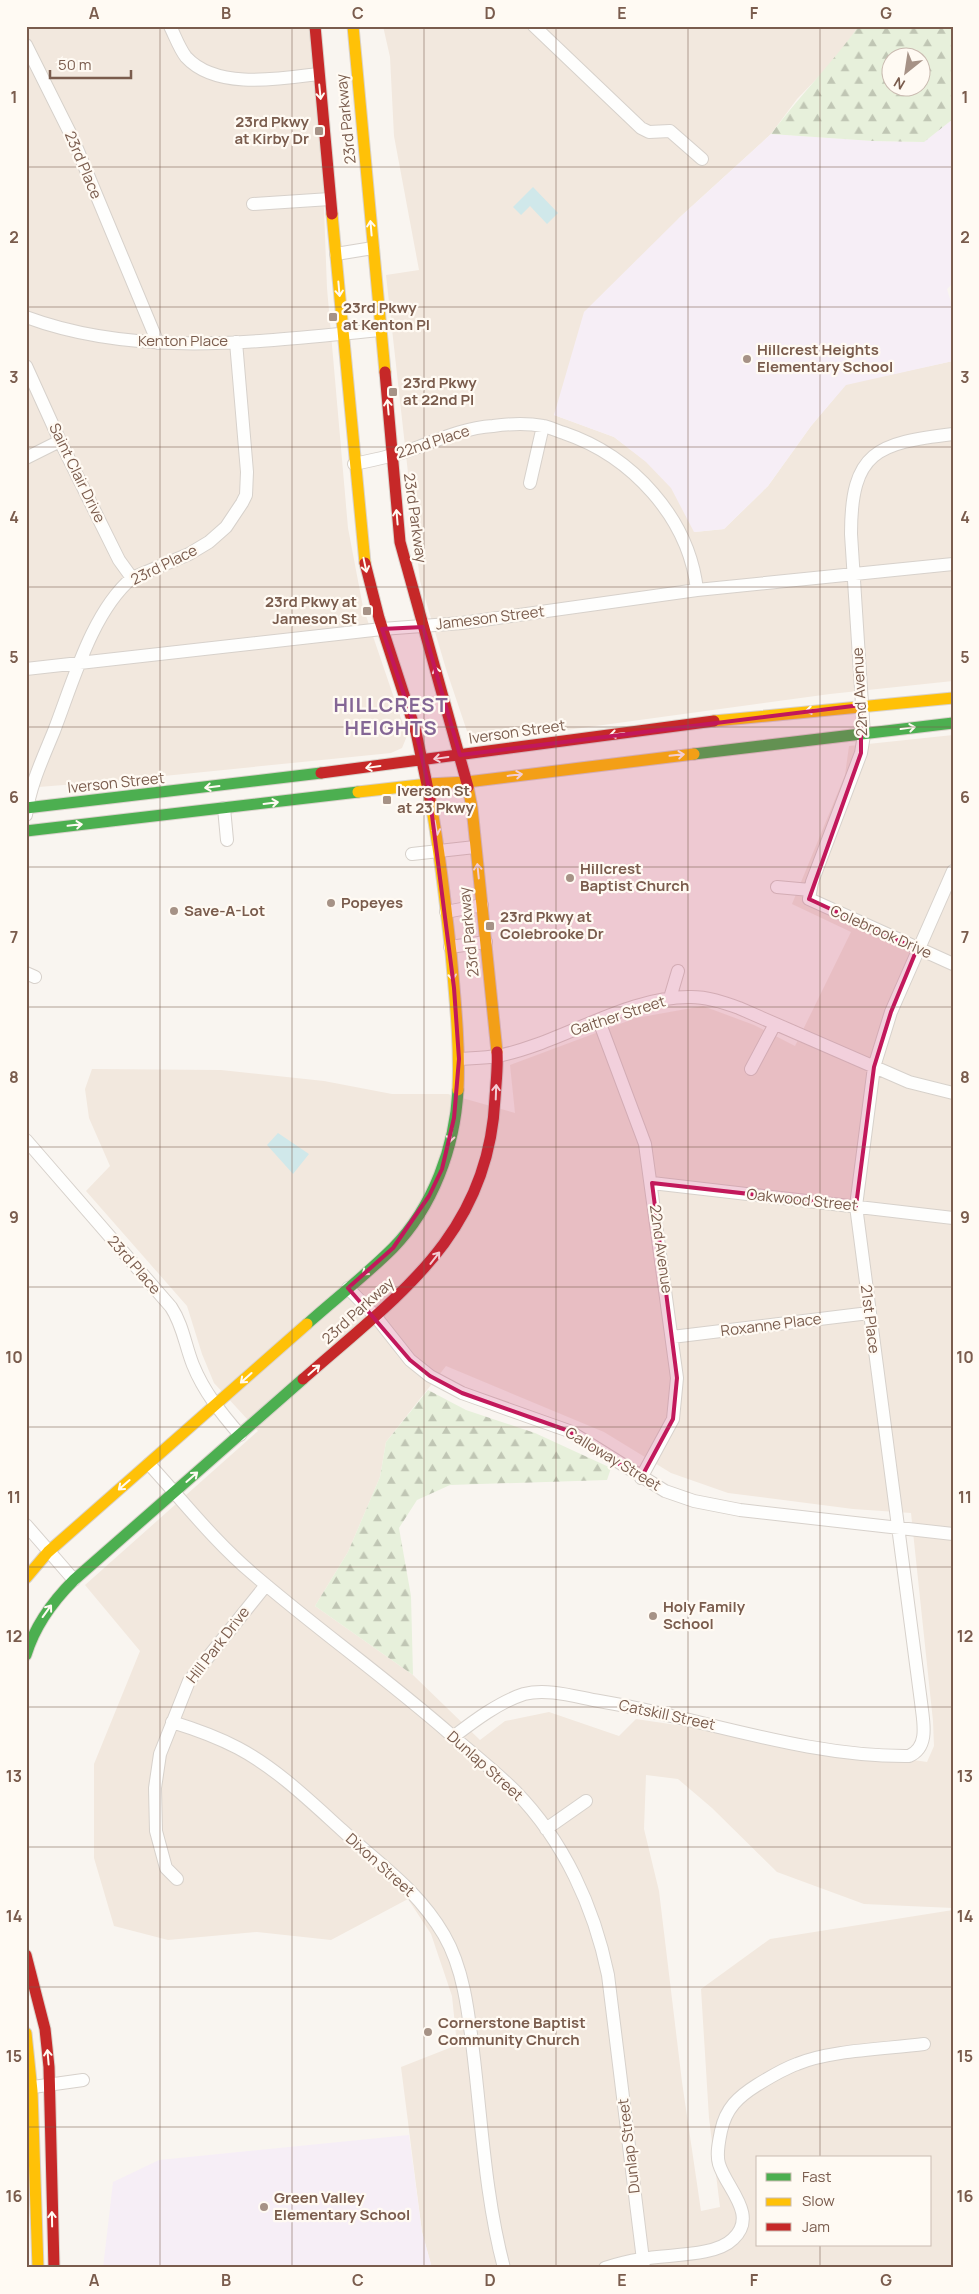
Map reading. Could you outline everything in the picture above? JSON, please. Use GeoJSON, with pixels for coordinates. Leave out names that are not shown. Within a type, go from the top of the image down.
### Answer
{"type":"FeatureCollection","features":[{"type":"Feature","properties":{"kind":"street"},"geometry":{"type":"LineString","coordinates":[[170,26],[186,57],[197,66],[224,77],[253,80],[318,74]]}},
{"type":"Feature","properties":{"kind":"street","name":"23rd Parkway"},"geometry":{"type":"LineString","coordinates":[[26,1578],[48,1552],[392,1248],[406,1232],[436,1183],[449,1145],[454,1118],[459,1059],[440,851],[416,731],[405,693],[382,629],[370,587],[362,548],[315,26]]}},
{"type":"Feature","properties":{"kind":"street","name":"23rd Parkway"},"geometry":{"type":"LineString","coordinates":[[26,1655],[35,1630],[48,1610],[74,1580],[376,1316],[433,1260],[447,1242],[476,1190],[490,1148],[494,1126],[497,1056],[475,847],[467,782],[402,557],[353,26]]}},
{"type":"Feature","properties":{"kind":"street"},"geometry":{"type":"LineString","coordinates":[[534,26],[641,128],[649,132],[670,131],[702,159]]}},
{"type":"Feature","properties":{"kind":"street","name":"23rd Place"},"geometry":{"type":"LineString","coordinates":[[26,45],[73,139],[158,343]]}},
{"type":"Feature","properties":{"kind":"street"},"geometry":{"type":"LineString","coordinates":[[253,204],[330,199]]}},
{"type":"Feature","properties":{"kind":"street"},"geometry":{"type":"LineString","coordinates":[[336,254],[373,248]]}},
{"type":"Feature","properties":{"kind":"street","name":"Kenton Place"},"geometry":{"type":"LineString","coordinates":[[26,317],[95,337],[158,343],[236,342],[381,330]]}},
{"type":"Feature","properties":{"kind":"street","name":"23rd Place"},"geometry":{"type":"LineString","coordinates":[[27,810],[34,780],[80,663],[107,608],[124,584],[132,578],[189,554],[208,542],[226,527],[246,495],[247,472],[236,342]]}},
{"type":"Feature","properties":{"kind":"street","name":"Saint Clair Drive"},"geometry":{"type":"LineString","coordinates":[[26,366],[60,441],[119,560],[132,578]]}},
{"type":"Feature","properties":{"kind":"street","name":"22nd Place"},"geometry":{"type":"LineString","coordinates":[[354,464],[392,456],[446,435],[494,425],[543,426],[584,440],[626,466],[650,489],[666,509],[695,568],[697,590]]}},
{"type":"Feature","properties":{"kind":"street"},"geometry":{"type":"LineString","coordinates":[[530,483],[543,426]]}},
{"type":"Feature","properties":{"kind":"street","name":"22nd Avenue"},"geometry":{"type":"LineString","coordinates":[[810,895],[862,753],[864,734],[852,574],[851,506],[858,476],[879,451],[893,444],[953,434]]}},
{"type":"Feature","properties":{"kind":"street"},"geometry":{"type":"LineString","coordinates":[[26,458],[60,441]]}},
{"type":"Feature","properties":{"kind":"street","name":"Jameson Street"},"geometry":{"type":"LineString","coordinates":[[26,669],[382,629],[462,623],[697,590],[953,564]]}},
{"type":"Feature","properties":{"kind":"street","name":"Iverson Street"},"geometry":{"type":"LineString","coordinates":[[27,810],[332,773],[672,726],[862,705],[953,698]]}},
{"type":"Feature","properties":{"kind":"street"},"geometry":{"type":"LineString","coordinates":[[26,831],[428,784],[467,782],[656,757],[953,723]]}},
{"type":"Feature","properties":{"kind":"street"},"geometry":{"type":"LineString","coordinates":[[224,808],[227,840]]}},
{"type":"Feature","properties":{"kind":"street"},"geometry":{"type":"LineString","coordinates":[[412,854],[475,847]]}},
{"type":"Feature","properties":{"kind":"street","name":"21st Place"},"geometry":{"type":"LineString","coordinates":[[892,1755],[912,1755],[922,1745],[924,1736],[900,1528],[869,1313],[856,1206],[874,1067],[891,1012],[953,871]]}},
{"type":"Feature","properties":{"kind":"street"},"geometry":{"type":"LineString","coordinates":[[777,887],[810,895]]}},
{"type":"Feature","properties":{"kind":"street","name":"Colebrook Drive"},"geometry":{"type":"LineString","coordinates":[[810,895],[917,950],[953,964]]}},
{"type":"Feature","properties":{"kind":"street"},"geometry":{"type":"LineString","coordinates":[[446,912],[482,905]]}},
{"type":"Feature","properties":{"kind":"street"},"geometry":{"type":"LineString","coordinates":[[450,947],[486,942]]}},
{"type":"Feature","properties":{"kind":"street"},"geometry":{"type":"LineString","coordinates":[[670,998],[678,971]]}},
{"type":"Feature","properties":{"kind":"street","name":"Gaither Street"},"geometry":{"type":"LineString","coordinates":[[459,1059],[497,1056],[540,1043],[649,1002],[691,997],[720,1001],[909,1082],[953,1093]]}},
{"type":"Feature","properties":{"kind":"street","name":"22nd Avenue"},"geometry":{"type":"LineString","coordinates":[[599,1020],[639,1123],[645,1144],[652,1183],[677,1378],[672,1419],[641,1478]]}},
{"type":"Feature","properties":{"kind":"street"},"geometry":{"type":"LineString","coordinates":[[751,1069],[775,1024]]}},
{"type":"Feature","properties":{"kind":"street","name":"23rd Place"},"geometry":{"type":"LineString","coordinates":[[26,1140],[170,1308],[180,1325],[197,1373],[215,1406],[240,1435]]}},
{"type":"Feature","properties":{"kind":"street","name":"Oakwood Street"},"geometry":{"type":"LineString","coordinates":[[652,1183],[953,1218]]}},
{"type":"Feature","properties":{"kind":"street","name":"Calloway Street"},"geometry":{"type":"LineString","coordinates":[[348,1288],[376,1316],[410,1360],[447,1386],[569,1431],[602,1450],[641,1478],[665,1491],[703,1503],[740,1510],[953,1534]]}},
{"type":"Feature","properties":{"kind":"street","name":"Roxanne Place"},"geometry":{"type":"LineString","coordinates":[[672,1337],[869,1313]]}},
{"type":"Feature","properties":{"kind":"street","name":"Dunlap Street"},"geometry":{"type":"LineString","coordinates":[[149,1464],[214,1539],[266,1585],[398,1689],[516,1792],[546,1829],[568,1863],[580,1887],[603,1949],[643,2263]]}},
{"type":"Feature","properties":{"kind":"street"},"geometry":{"type":"LineString","coordinates":[[26,1524],[48,1552],[74,1580]]}},
{"type":"Feature","properties":{"kind":"street","name":"Hill Park Drive"},"geometry":{"type":"LineString","coordinates":[[178,1879],[166,1868],[156,1831],[156,1788],[160,1754],[189,1681],[266,1585]]}},
{"type":"Feature","properties":{"kind":"street","name":"Catskill Street"},"geometry":{"type":"LineString","coordinates":[[454,1737],[508,1700],[524,1694],[549,1693],[668,1714],[777,1740],[838,1750],[892,1755]]}},
{"type":"Feature","properties":{"kind":"street","name":"Dixon Street"},"geometry":{"type":"LineString","coordinates":[[172,1722],[213,1736],[240,1749],[305,1797],[406,1885],[444,1935],[457,1966],[468,2012],[491,2199],[498,2245],[504,2268]]}},
{"type":"Feature","properties":{"kind":"street"},"geometry":{"type":"LineString","coordinates":[[546,1829],[586,1801]]}},
{"type":"Feature","properties":{"kind":"street"},"geometry":{"type":"LineString","coordinates":[[26,1954],[45,2030],[50,2084],[54,2268]]}},
{"type":"Feature","properties":{"kind":"street"},"geometry":{"type":"LineString","coordinates":[[26,2033],[38,2268]]}},
{"type":"Feature","properties":{"kind":"street"},"geometry":{"type":"LineString","coordinates":[[605,2268],[643,2263],[720,2247],[732,2240],[741,2230],[743,2220],[741,2205],[718,2163],[719,2141],[722,2128],[732,2103],[770,2077],[798,2064],[820,2057],[924,2044]]}},
{"type":"Feature","properties":{"kind":"street"},"geometry":{"type":"LineString","coordinates":[[29,2087],[83,2080]]}},
{"type":"Feature","properties":{"kind":"highlighted area"},"geometry":{"type":"Polygon","coordinates":[[[423,627],[460,755],[861,705],[861,753],[809,899],[917,949],[891,1012],[874,1067],[856,1206],[652,1183],[677,1378],[673,1419],[641,1478],[569,1431],[462,1393],[430,1376],[410,1360],[348,1288],[393,1248],[429,1196],[442,1169],[454,1118],[459,1059],[454,988],[428,784],[416,731],[382,629],[423,627]]]}},
{"type":"Feature","properties":{"kind":"shaded area"},"geometry":{"type":"Polygon","coordinates":[[[26,26],[317,26],[327,288],[348,528],[363,607],[407,736],[402,748],[391,753],[26,788],[26,26]]]}},
{"type":"Feature","properties":{"kind":"shaded area"},"geometry":{"type":"Polygon","coordinates":[[[383,26],[859,26],[835,60],[797,99],[771,134],[679,218],[554,415],[614,437],[672,481],[695,532],[724,529],[768,486],[811,426],[846,384],[953,361],[953,681],[830,694],[471,743],[446,669],[420,581],[386,275],[419,270],[394,136],[390,57],[383,26]]]}},
{"type":"Feature","properties":{"kind":"shaded area"},"geometry":{"type":"Polygon","coordinates":[[[953,119],[953,283],[947,289],[953,309],[953,361],[846,385],[811,426],[768,486],[724,529],[694,532],[671,488],[646,462],[614,437],[554,415],[584,312],[679,218],[771,134],[873,141],[923,142],[953,119]]]}},
{"type":"Feature","properties":{"kind":"shaded area"},"geometry":{"type":"Polygon","coordinates":[[[953,735],[953,1908],[864,1904],[777,1872],[712,1808],[678,1779],[646,1775],[644,1829],[659,1891],[682,2082],[701,2211],[720,2207],[709,2118],[701,1989],[770,1939],[953,1910],[953,2268],[432,2268],[422,2232],[401,2067],[457,2045],[452,1996],[431,1934],[408,1899],[331,1940],[257,1932],[168,1940],[114,1926],[94,1858],[94,1764],[140,1651],[85,1585],[258,1431],[214,1383],[202,1354],[187,1306],[86,1191],[110,1166],[89,1118],[85,1089],[92,1069],[221,1070],[324,1081],[392,1094],[448,1094],[515,1113],[510,1065],[636,1018],[703,1006],[754,1025],[795,1046],[851,932],[792,904],[845,775],[849,746],[953,735]],[[446,1366],[386,1442],[380,1477],[348,1552],[315,1606],[413,1675],[480,1740],[505,1721],[549,1712],[619,1736],[636,1719],[927,1762],[934,1746],[933,1721],[911,1513],[853,1509],[728,1493],[671,1473],[604,1432],[446,1366]]]}},
{"type":"Feature","properties":{"kind":"shaded area","name":"Green Valley Elementary School"},"geometry":{"type":"Polygon","coordinates":[[[409,2135],[422,2232],[432,2268],[103,2268],[113,2182],[159,2160],[409,2135]]]}},
{"type":"Feature","properties":{"kind":"green space"},"geometry":{"type":"Polygon","coordinates":[[[859,26],[953,26],[953,119],[924,142],[873,141],[771,134],[859,26]]]}},
{"type":"Feature","properties":{"kind":"green space"},"geometry":{"type":"Polygon","coordinates":[[[428,1390],[466,1410],[535,1433],[611,1468],[607,1480],[450,1485],[417,1500],[399,1528],[411,1596],[413,1675],[315,1606],[348,1552],[380,1477],[386,1442],[428,1390]]]}},
{"type":"Feature","properties":{"kind":"water"},"geometry":{"type":"Polygon","coordinates":[[[533,187],[558,213],[547,224],[530,206],[521,215],[513,207],[533,187]]]}},
{"type":"Feature","properties":{"kind":"water"},"geometry":{"type":"Polygon","coordinates":[[[278,1133],[309,1154],[293,1174],[267,1145],[278,1133]]]}},
{"type":"Feature","properties":{"kind":"traffic: fast"},"geometry":{"type":"LineString","coordinates":[[694,754],[953,723]]}},
{"type":"Feature","properties":{"kind":"traffic: fast"},"geometry":{"type":"LineString","coordinates":[[26,808],[321,773]]}},
{"type":"Feature","properties":{"kind":"traffic: fast"},"geometry":{"type":"LineString","coordinates":[[26,831],[358,792]]}},
{"type":"Feature","properties":{"kind":"traffic: fast"},"geometry":{"type":"LineString","coordinates":[[307,1324],[393,1248],[420,1214],[447,1154],[456,1111],[458,1090]]}},
{"type":"Feature","properties":{"kind":"traffic: fast"},"geometry":{"type":"LineString","coordinates":[[26,1655],[34,1634],[45,1614],[74,1580],[303,1379]]}},
{"type":"Feature","properties":{"kind":"traffic: slow"},"geometry":{"type":"LineString","coordinates":[[353,26],[385,372]]}},
{"type":"Feature","properties":{"kind":"traffic: slow"},"geometry":{"type":"LineString","coordinates":[[332,214],[365,563]]}},
{"type":"Feature","properties":{"kind":"traffic: slow"},"geometry":{"type":"LineString","coordinates":[[714,721],[953,698]]}},
{"type":"Feature","properties":{"kind":"traffic: slow"},"geometry":{"type":"LineString","coordinates":[[358,792],[428,784],[467,782],[694,754]]}},
{"type":"Feature","properties":{"kind":"traffic: slow"},"geometry":{"type":"LineString","coordinates":[[468,787],[472,808],[497,1052]]}},
{"type":"Feature","properties":{"kind":"traffic: slow"},"geometry":{"type":"LineString","coordinates":[[430,799],[439,856],[456,1004],[458,1090]]}},
{"type":"Feature","properties":{"kind":"traffic: slow"},"geometry":{"type":"LineString","coordinates":[[26,1578],[48,1552],[307,1324]]}},
{"type":"Feature","properties":{"kind":"traffic: slow"},"geometry":{"type":"LineString","coordinates":[[26,2033],[32,2091],[38,2268]]}},
{"type":"Feature","properties":{"kind":"traffic: jam"},"geometry":{"type":"LineString","coordinates":[[315,26],[332,214]]}},
{"type":"Feature","properties":{"kind":"traffic: jam"},"geometry":{"type":"LineString","coordinates":[[385,372],[400,542],[468,787]]}},
{"type":"Feature","properties":{"kind":"traffic: jam"},"geometry":{"type":"LineString","coordinates":[[365,563],[379,618],[416,732],[430,799]]}},
{"type":"Feature","properties":{"kind":"traffic: jam"},"geometry":{"type":"LineString","coordinates":[[321,773],[714,721]]}},
{"type":"Feature","properties":{"kind":"traffic: jam"},"geometry":{"type":"LineString","coordinates":[[303,1379],[403,1290],[432,1259],[456,1225],[476,1188],[489,1146],[495,1098],[497,1052]]}},
{"type":"Feature","properties":{"kind":"traffic: jam"},"geometry":{"type":"LineString","coordinates":[[26,1955],[45,2029],[49,2067],[54,2268]]}},
{"type":"Feature","properties":{"kind":"place","name":"23rd Pkwy at Kirby Dr"},"geometry":{"type":"Point","coordinates":[319,131]}},
{"type":"Feature","properties":{"kind":"place","name":"23rd Pkwy at Kenton Pl"},"geometry":{"type":"Point","coordinates":[333,317]}},
{"type":"Feature","properties":{"kind":"place","name":"Hillcrest Heights Elementary School"},"geometry":{"type":"Point","coordinates":[747,359]}},
{"type":"Feature","properties":{"kind":"place","name":"23rd Pkwy at 22nd Pl"},"geometry":{"type":"Point","coordinates":[393,392]}},
{"type":"Feature","properties":{"kind":"place","name":"23rd Pkwy at Jameson St"},"geometry":{"type":"Point","coordinates":[367,611]}},
{"type":"Feature","properties":{"kind":"place","name":"Iverson St at 23 Pkwy"},"geometry":{"type":"Point","coordinates":[387,800]}},
{"type":"Feature","properties":{"kind":"place","name":"Hillcrest Baptist Church"},"geometry":{"type":"Point","coordinates":[570,878]}},
{"type":"Feature","properties":{"kind":"place","name":"Popeyes"},"geometry":{"type":"Point","coordinates":[331,903]}},
{"type":"Feature","properties":{"kind":"place","name":"Save-A-Lot"},"geometry":{"type":"Point","coordinates":[174,911]}},
{"type":"Feature","properties":{"kind":"place","name":"23rd Pkwy at Colebrooke Dr"},"geometry":{"type":"Point","coordinates":[490,926]}},
{"type":"Feature","properties":{"kind":"place","name":"Holy Family School"},"geometry":{"type":"Point","coordinates":[653,1616]}},
{"type":"Feature","properties":{"kind":"place","name":"Cornerstone Baptist Community Church"},"geometry":{"type":"Point","coordinates":[428,2032]}},
{"type":"Feature","properties":{"kind":"place","name":"Green Valley Elementary School"},"geometry":{"type":"Point","coordinates":[264,2207]}},
{"type":"Feature","properties":{"kind":"district","name":"HILLCREST HEIGHTS"},"geometry":{"type":"Point","coordinates":[391,716]}}]}
